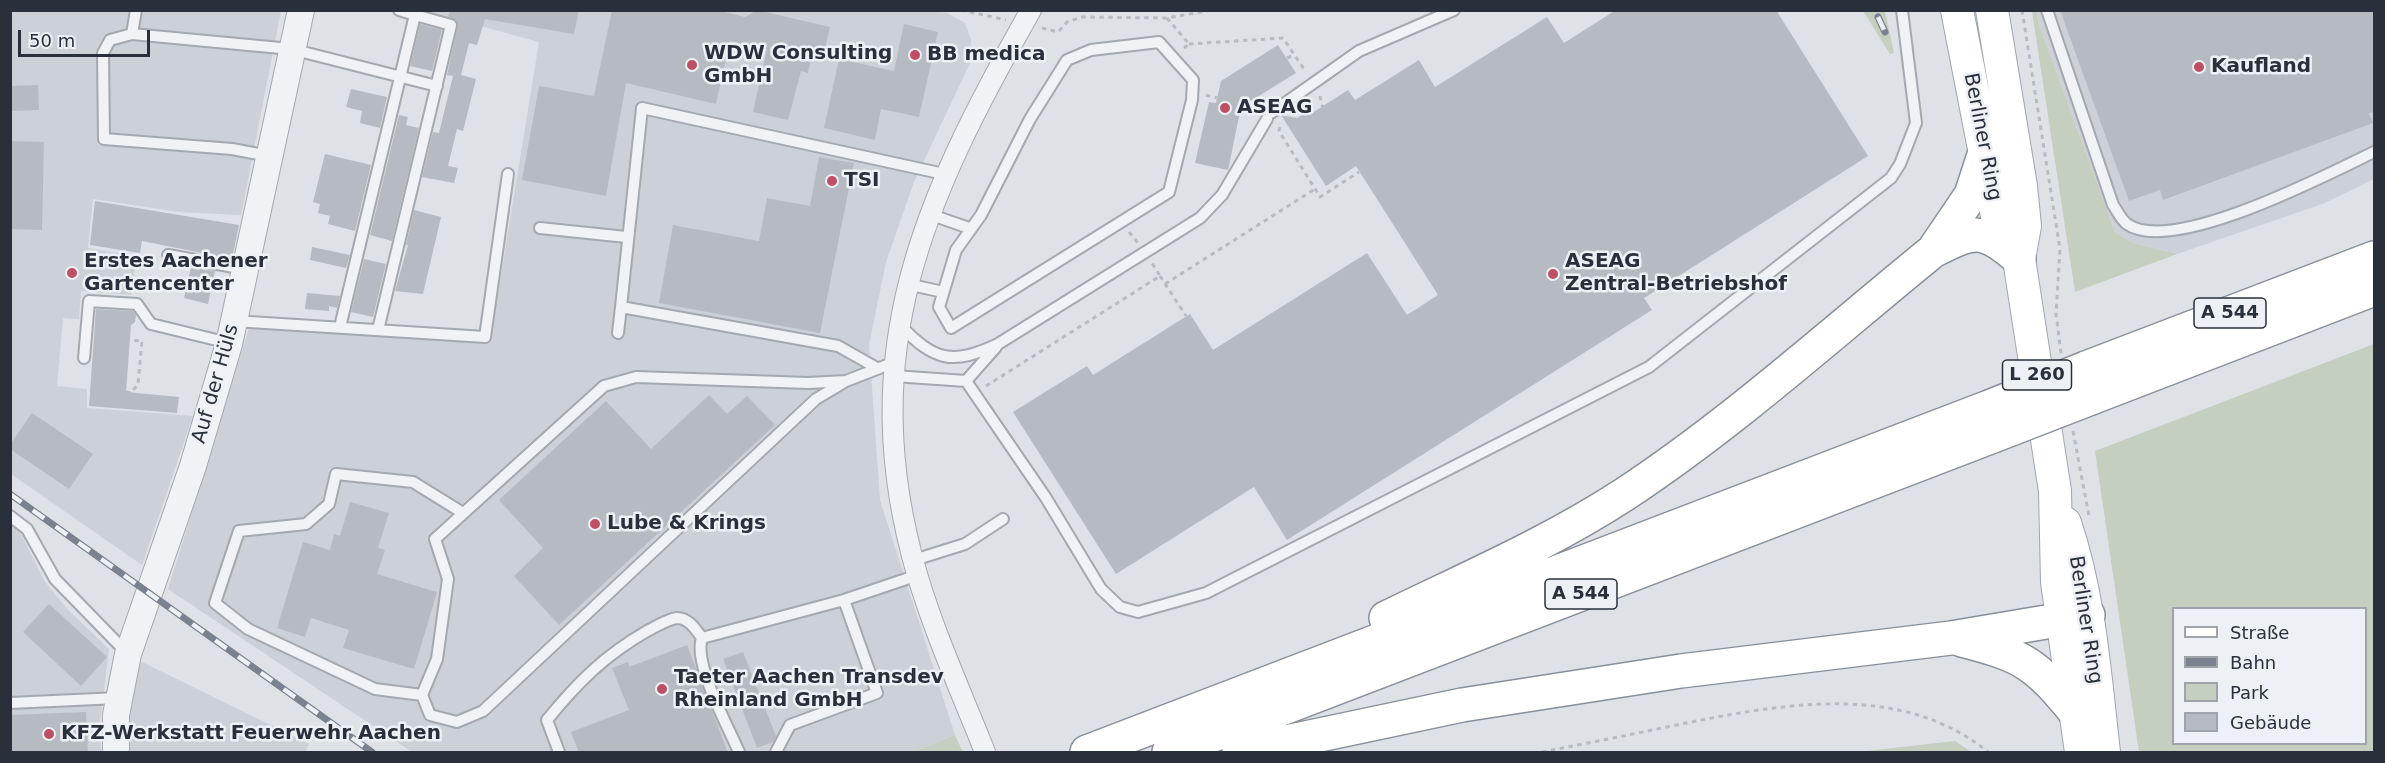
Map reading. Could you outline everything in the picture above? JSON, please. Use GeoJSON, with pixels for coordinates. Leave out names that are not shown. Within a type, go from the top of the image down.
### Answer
{"type":"FeatureCollection","features":[{"type":"Feature","properties":{"kind":"highway"},"geometry":{"type":"LineString","coordinates":[[1933,251],[1971,195],[1984,152]]}},
{"type":"Feature","properties":{"kind":"highway"},"geometry":{"type":"LineString","coordinates":[[1272,682],[1370,626],[1525,550],[1623,495],[1692,447],[1933,251],[1963,235],[1984,235],[2001,243],[2019,259]]}},
{"type":"Feature","properties":{"kind":"highway","name":"A 544"},"geometry":{"type":"LineString","coordinates":[[1169,753],[2089,383],[2374,258]]}},
{"type":"Feature","properties":{"kind":"highway","name":"A 544"},"geometry":{"type":"LineString","coordinates":[[2089,383],[2374,290]]}},
{"type":"Feature","properties":{"kind":"highway","name":"A 544"},"geometry":{"type":"LineString","coordinates":[[1087,753],[1272,682],[1991,422]]}},
{"type":"Feature","properties":{"kind":"highway"},"geometry":{"type":"LineString","coordinates":[[1239,753],[1462,705],[1681,671],[1951,638],[2075,617]]}},
{"type":"Feature","properties":{"kind":"highway"},"geometry":{"type":"LineString","coordinates":[[1951,638],[2003,651],[2028,662],[2049,680],[2076,713]]}},
{"type":"Feature","properties":{"kind":"main road","name":"Berliner Ring"},"geometry":{"type":"LineString","coordinates":[[1957,10],[1999,226],[2019,259]]}},
{"type":"Feature","properties":{"kind":"main road","name":"Berliner Ring"},"geometry":{"type":"LineString","coordinates":[[1992,10],[2022,186],[2025,226],[2019,259],[2055,491],[2057,582],[2075,617],[2104,753]]}},
{"type":"Feature","properties":{"kind":"main road","name":"Berliner Ring"},"geometry":{"type":"LineString","coordinates":[[2075,617],[2076,713],[2080,753]]}},
{"type":"Feature","properties":{"kind":"street","name":"Auf der Hüls"},"geometry":{"type":"LineString","coordinates":[[116,753],[119,698],[128,654],[193,466],[232,332],[301,10]]}},
{"type":"Feature","properties":{"kind":"street"},"geometry":{"type":"LineString","coordinates":[[985,753],[916,568],[904,520],[888,369],[900,324],[907,284],[929,214],[968,124],[1027,17]]}},
{"type":"Feature","properties":{"kind":"lane"},"geometry":{"type":"LineString","coordinates":[[378,330],[451,25],[399,10]]}},
{"type":"Feature","properties":{"kind":"lane"},"geometry":{"type":"LineString","coordinates":[[900,324],[916,342],[950,359],[970,357],[998,344],[1200,218],[1222,195],[1269,116],[1313,83],[1359,51],[1454,10]]}},
{"type":"Feature","properties":{"kind":"lane"},"geometry":{"type":"LineString","coordinates":[[621,306],[838,346],[888,369],[966,381],[1046,498],[1101,589],[1120,607],[1138,612],[1206,593],[1649,367],[1891,178],[1900,164],[1916,123],[1902,10]]}},
{"type":"Feature","properties":{"kind":"lane"},"geometry":{"type":"LineString","coordinates":[[2047,10],[2113,205],[2126,224],[2140,229],[2171,231],[2220,221],[2374,152]]}},
{"type":"Feature","properties":{"kind":"lane"},"geometry":{"type":"LineString","coordinates":[[132,34],[136,11]]}},
{"type":"Feature","properties":{"kind":"lane"},"geometry":{"type":"LineString","coordinates":[[340,327],[415,15]]}},
{"type":"Feature","properties":{"kind":"lane"},"geometry":{"type":"LineString","coordinates":[[269,156],[232,148],[104,139],[103,53],[110,40],[132,34],[291,49],[437,86]]}},
{"type":"Feature","properties":{"kind":"lane"},"geometry":{"type":"LineString","coordinates":[[1159,42],[1193,80],[1192,100],[1169,192],[1122,222],[951,328],[939,307],[956,250],[969,228],[981,214],[1030,119],[1066,60],[1091,50],[1159,42]]}},
{"type":"Feature","properties":{"kind":"lane"},"geometry":{"type":"LineString","coordinates":[[618,333],[626,237],[642,108],[945,174]]}},
{"type":"Feature","properties":{"kind":"lane"},"geometry":{"type":"LineString","coordinates":[[84,358],[89,301],[136,304],[151,324],[232,332],[340,327],[485,338],[508,174]]}},
{"type":"Feature","properties":{"kind":"lane"},"geometry":{"type":"LineString","coordinates":[[929,214],[969,228]]}},
{"type":"Feature","properties":{"kind":"lane"},"geometry":{"type":"LineString","coordinates":[[540,228],[626,237]]}},
{"type":"Feature","properties":{"kind":"lane"},"geometry":{"type":"LineString","coordinates":[[168,255],[245,269]]}},
{"type":"Feature","properties":{"kind":"lane"},"geometry":{"type":"LineString","coordinates":[[907,284],[943,292]]}},
{"type":"Feature","properties":{"kind":"lane"},"geometry":{"type":"LineString","coordinates":[[966,381],[998,344]]}},
{"type":"Feature","properties":{"kind":"lane"},"geometry":{"type":"LineString","coordinates":[[846,381],[816,399],[483,711],[458,722],[430,715],[422,695],[437,659],[448,579],[435,539],[604,386],[636,377],[808,383],[846,381],[888,369]]}},
{"type":"Feature","properties":{"kind":"lane"},"geometry":{"type":"LineString","coordinates":[[422,695],[375,689],[248,629],[215,603],[239,531],[306,524],[329,504],[336,474],[413,482],[463,513]]}},
{"type":"Feature","properties":{"kind":"lane"},"geometry":{"type":"LineString","coordinates":[[10,516],[27,529],[55,579],[128,654]]}},
{"type":"Feature","properties":{"kind":"lane"},"geometry":{"type":"LineString","coordinates":[[702,638],[844,600],[965,544],[1003,519]]}},
{"type":"Feature","properties":{"kind":"lane"},"geometry":{"type":"LineString","coordinates":[[776,753],[790,725],[877,693],[844,600]]}},
{"type":"Feature","properties":{"kind":"lane"},"geometry":{"type":"LineString","coordinates":[[559,753],[547,720],[581,679],[619,647],[663,623],[678,618],[691,624],[702,638]]}},
{"type":"Feature","properties":{"kind":"lane"},"geometry":{"type":"LineString","coordinates":[[702,638],[699,647],[705,670],[739,753]]}},
{"type":"Feature","properties":{"kind":"lane"},"geometry":{"type":"LineString","coordinates":[[10,703],[100,697],[119,698]]}},
{"type":"Feature","properties":{"kind":"path"},"geometry":{"type":"LineString","coordinates":[[961,10],[1027,17],[1058,32],[1067,22],[1082,17],[1167,18],[1212,10]]}},
{"type":"Feature","properties":{"kind":"path"},"geometry":{"type":"LineString","coordinates":[[2022,10],[2060,249]]}},
{"type":"Feature","properties":{"kind":"path"},"geometry":{"type":"LineString","coordinates":[[1167,18],[1189,44]]}},
{"type":"Feature","properties":{"kind":"path"},"geometry":{"type":"LineString","coordinates":[[1174,58],[1189,44],[1283,38],[1313,83],[1323,109]]}},
{"type":"Feature","properties":{"kind":"path"},"geometry":{"type":"LineString","coordinates":[[1287,58],[1294,55]]}},
{"type":"Feature","properties":{"kind":"path"},"geometry":{"type":"LineString","coordinates":[[1281,122],[1279,131],[1320,197],[1359,172]]}},
{"type":"Feature","properties":{"kind":"path"},"geometry":{"type":"LineString","coordinates":[[1165,284],[1315,189]]}},
{"type":"Feature","properties":{"kind":"path"},"geometry":{"type":"LineString","coordinates":[[1122,222],[1186,316]]}},
{"type":"Feature","properties":{"kind":"path"},"geometry":{"type":"LineString","coordinates":[[974,393],[1160,276]]}},
{"type":"Feature","properties":{"kind":"path"},"geometry":{"type":"LineString","coordinates":[[126,392],[131,393],[138,384],[142,341],[130,340]]}},
{"type":"Feature","properties":{"kind":"path"},"geometry":{"type":"LineString","coordinates":[[1542,753],[1755,709],[1816,703],[1872,706],[1922,717],[1971,738],[1988,753]]}},
{"type":"Feature","properties":{"kind":"shaded area"},"geometry":{"type":"Polygon","coordinates":[[[925,10],[947,13],[965,23],[971,40],[970,63],[914,182],[886,262],[869,345],[880,500],[955,735],[913,752],[412,752],[168,589],[249,328],[490,343],[539,42],[425,11],[925,10]]]}},
{"type":"Feature","properties":{"kind":"shaded area","name":"Erstes Aachener Gartencenter"},"geometry":{"type":"Polygon","coordinates":[[[11,11],[281,11],[241,215],[179,212],[93,199],[88,248],[137,256],[131,295],[81,291],[79,319],[63,318],[57,386],[87,389],[87,408],[193,416],[142,565],[11,474],[11,11]]]}},
{"type":"Feature","properties":{"kind":"shaded area"},"geometry":{"type":"Polygon","coordinates":[[[2037,11],[2374,11],[2374,179],[2325,203],[2177,254],[2133,243],[2115,232],[2038,22],[2037,11]]]}},
{"type":"Feature","properties":{"kind":"shaded area"},"geometry":{"type":"Polygon","coordinates":[[[10,524],[19,530],[45,582],[69,611],[109,649],[100,722],[101,752],[11,752],[10,524]]]}},
{"type":"Feature","properties":{"kind":"shaded area"},"geometry":{"type":"Polygon","coordinates":[[[136,659],[309,744],[305,752],[125,752],[124,713],[136,659]]]}},
{"type":"Feature","properties":{"kind":"green space"},"geometry":{"type":"Polygon","coordinates":[[[1863,11],[1885,11],[1894,53],[1890,54],[1863,11]]]}},
{"type":"Feature","properties":{"kind":"green space"},"geometry":{"type":"Polygon","coordinates":[[[2032,11],[2037,11],[2038,22],[2115,232],[2133,243],[2177,254],[2075,292],[2032,11]]]}},
{"type":"Feature","properties":{"kind":"green space"},"geometry":{"type":"Polygon","coordinates":[[[2374,344],[2374,752],[2139,752],[2095,451],[2374,344]]]}},
{"type":"Feature","properties":{"kind":"green space"},"geometry":{"type":"Polygon","coordinates":[[[955,735],[963,752],[913,752],[955,735]]]}},
{"type":"Feature","properties":{"kind":"green space"},"geometry":{"type":"Polygon","coordinates":[[[1955,741],[1971,752],[1858,752],[1955,741]]]}},
{"type":"Feature","properties":{"kind":"building"},"geometry":{"type":"Polygon","coordinates":[[[450,10],[579,10],[574,34],[485,19],[477,45],[469,43],[461,75],[476,79],[463,131],[457,129],[448,166],[458,168],[454,183],[422,177],[433,132],[439,133],[453,76],[447,75],[458,24],[448,16],[450,10]]]}},
{"type":"Feature","properties":{"kind":"building"},"geometry":{"type":"Polygon","coordinates":[[[612,10],[716,10],[745,17],[757,10],[830,27],[822,61],[811,59],[808,73],[801,71],[788,120],[753,112],[767,49],[730,41],[716,104],[626,83],[606,196],[522,180],[539,86],[594,96],[612,10]]]}},
{"type":"Feature","properties":{"kind":"building","name":"ASEAG Zentral-Betriebshof"},"geometry":{"type":"Polygon","coordinates":[[[1616,10],[1776,10],[1868,156],[1644,298],[1652,310],[1287,540],[1254,487],[1116,574],[1013,412],[1087,366],[1093,375],[1190,314],[1213,350],[1367,253],[1407,315],[1438,295],[1356,166],[1326,186],[1281,115],[1297,118],[1307,112],[1309,115],[1348,90],[1355,100],[1419,60],[1435,87],[1547,17],[1564,43],[1616,10]]]}},
{"type":"Feature","properties":{"kind":"building"},"geometry":{"type":"Polygon","coordinates":[[[2060,10],[2374,10],[2374,112],[2369,113],[2373,123],[2163,200],[2160,190],[2129,201],[2060,10]]]}},
{"type":"Feature","properties":{"kind":"building"},"geometry":{"type":"Polygon","coordinates":[[[420,24],[442,30],[432,71],[410,66],[420,24]]]}},
{"type":"Feature","properties":{"kind":"building"},"geometry":{"type":"Polygon","coordinates":[[[904,24],[938,32],[919,117],[881,109],[875,140],[824,128],[839,59],[894,71],[904,24]]]}},
{"type":"Feature","properties":{"kind":"building","name":"ASEAG"},"geometry":{"type":"Polygon","coordinates":[[[1278,45],[1296,73],[1241,107],[1228,170],[1195,163],[1209,102],[1216,103],[1221,81],[1278,45]]]}},
{"type":"Feature","properties":{"kind":"building"},"geometry":{"type":"Polygon","coordinates":[[[38,85],[39,110],[10,111],[10,86],[38,85]]]}},
{"type":"Feature","properties":{"kind":"building"},"geometry":{"type":"Polygon","coordinates":[[[351,89],[387,97],[380,128],[360,123],[362,111],[346,107],[351,89]]]}},
{"type":"Feature","properties":{"kind":"building"},"geometry":{"type":"Polygon","coordinates":[[[399,115],[408,117],[406,125],[419,128],[392,241],[370,235],[399,115]]]}},
{"type":"Feature","properties":{"kind":"building"},"geometry":{"type":"Polygon","coordinates":[[[10,141],[44,142],[42,230],[10,229],[10,141]]]}},
{"type":"Feature","properties":{"kind":"building"},"geometry":{"type":"Polygon","coordinates":[[[325,154],[371,165],[355,231],[328,224],[330,216],[318,213],[320,204],[313,202],[325,154]]]}},
{"type":"Feature","properties":{"kind":"building"},"geometry":{"type":"Polygon","coordinates":[[[819,157],[854,163],[820,333],[659,303],[673,225],[759,241],[767,198],[810,206],[819,157]]]}},
{"type":"Feature","properties":{"kind":"building"},"geometry":{"type":"Polygon","coordinates":[[[95,201],[239,225],[232,259],[142,241],[140,253],[90,245],[95,201]]]}},
{"type":"Feature","properties":{"kind":"building"},"geometry":{"type":"Polygon","coordinates":[[[414,210],[441,217],[423,294],[395,291],[408,245],[406,245],[414,210]]]}},
{"type":"Feature","properties":{"kind":"building"},"geometry":{"type":"Polygon","coordinates":[[[312,247],[350,255],[346,268],[310,260],[312,247]]]}},
{"type":"Feature","properties":{"kind":"building"},"geometry":{"type":"Polygon","coordinates":[[[364,259],[386,264],[373,317],[351,312],[364,259]]]}},
{"type":"Feature","properties":{"kind":"building"},"geometry":{"type":"Polygon","coordinates":[[[191,267],[215,271],[208,304],[184,298],[191,267]]]}},
{"type":"Feature","properties":{"kind":"building"},"geometry":{"type":"Polygon","coordinates":[[[307,293],[340,296],[337,308],[329,306],[329,311],[305,309],[307,293]]]}},
{"type":"Feature","properties":{"kind":"building"},"geometry":{"type":"Polygon","coordinates":[[[96,309],[133,311],[136,315],[135,322],[131,325],[126,392],[179,397],[177,413],[89,406],[96,309]]]}},
{"type":"Feature","properties":{"kind":"building","name":"Lube & Krings"},"geometry":{"type":"Polygon","coordinates":[[[709,395],[727,414],[747,396],[775,425],[559,625],[514,576],[543,548],[499,500],[606,401],[651,449],[709,395]]]}},
{"type":"Feature","properties":{"kind":"building"},"geometry":{"type":"Polygon","coordinates":[[[32,413],[93,454],[69,489],[10,449],[10,445],[32,413]]]}},
{"type":"Feature","properties":{"kind":"building"},"geometry":{"type":"Polygon","coordinates":[[[350,502],[389,513],[378,548],[385,550],[377,574],[437,592],[414,669],[343,648],[349,630],[311,618],[305,637],[277,628],[303,542],[330,550],[334,534],[340,536],[350,502]]]}},
{"type":"Feature","properties":{"kind":"building"},"geometry":{"type":"Polygon","coordinates":[[[49,604],[107,657],[81,686],[23,632],[49,604]]]}},
{"type":"Feature","properties":{"kind":"building","name":"Taeter Aachen Transdev Rheinland GmbH"},"geometry":{"type":"Polygon","coordinates":[[[687,645],[728,753],[579,753],[571,732],[629,710],[612,668],[628,662],[629,667],[687,645]]]}},
{"type":"Feature","properties":{"kind":"building","name":"Taeter Aachen Transdev Rheinland GmbH"},"geometry":{"type":"Polygon","coordinates":[[[743,652],[776,736],[773,742],[757,748],[723,659],[743,652]]]}},
{"type":"Feature","properties":{"kind":"building","name":"KFZ-Werkstatt Feuerwehr Aachen"},"geometry":{"type":"Polygon","coordinates":[[[86,712],[88,753],[10,753],[10,715],[86,712]]]}},
{"type":"Feature","properties":{"kind":"railway"},"geometry":{"type":"LineString","coordinates":[[1878,17],[1885,32]]}},
{"type":"Feature","properties":{"kind":"railway"},"geometry":{"type":"LineString","coordinates":[[10,494],[372,752]]}},
{"type":"Feature","properties":{"kind":"place","name":"BB medica"},"geometry":{"type":"Point","coordinates":[915,55]}},
{"type":"Feature","properties":{"kind":"place","name":"WDW Consulting GmbH"},"geometry":{"type":"Point","coordinates":[692,65]}},
{"type":"Feature","properties":{"kind":"place","name":"Kaufland"},"geometry":{"type":"Point","coordinates":[2199,67]}},
{"type":"Feature","properties":{"kind":"place","name":"ASEAG"},"geometry":{"type":"Point","coordinates":[1225,108]}},
{"type":"Feature","properties":{"kind":"place","name":"TSI"},"geometry":{"type":"Point","coordinates":[832,181]}},
{"type":"Feature","properties":{"kind":"place","name":"Erstes Aachener Gartencenter"},"geometry":{"type":"Point","coordinates":[72,273]}},
{"type":"Feature","properties":{"kind":"place","name":"ASEAG Zentral-Betriebshof"},"geometry":{"type":"Point","coordinates":[1553,274]}},
{"type":"Feature","properties":{"kind":"place","name":"Lube & Krings"},"geometry":{"type":"Point","coordinates":[595,524]}},
{"type":"Feature","properties":{"kind":"place","name":"Taeter Aachen Transdev Rheinland GmbH"},"geometry":{"type":"Point","coordinates":[662,689]}},
{"type":"Feature","properties":{"kind":"place","name":"KFZ-Werkstatt Feuerwehr Aachen"},"geometry":{"type":"Point","coordinates":[49,734]}}]}
